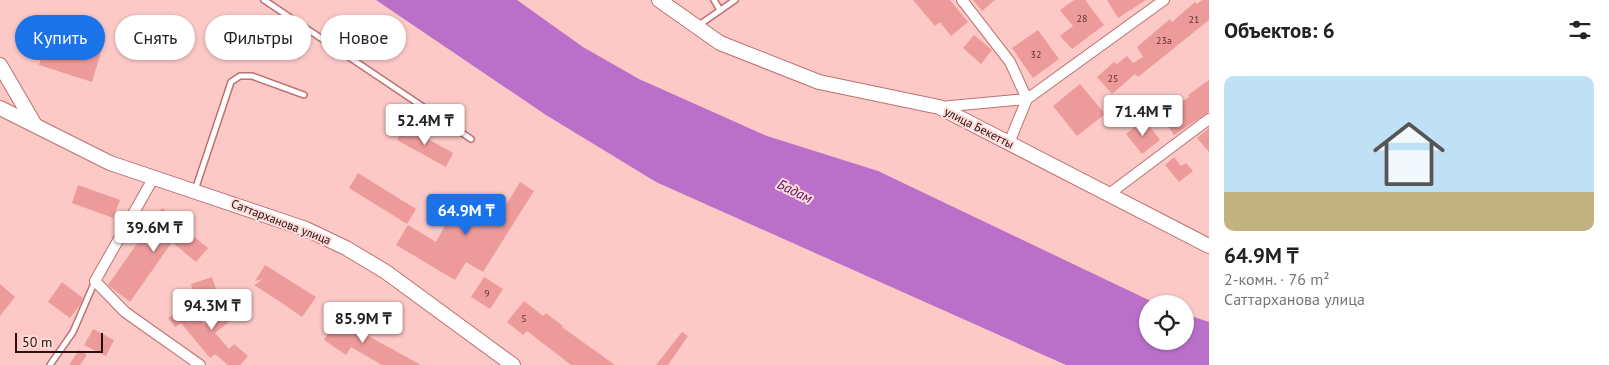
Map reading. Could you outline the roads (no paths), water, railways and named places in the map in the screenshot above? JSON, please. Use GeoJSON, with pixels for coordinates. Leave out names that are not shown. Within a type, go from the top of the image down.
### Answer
{"type":"FeatureCollection","features":[{"type":"Feature","properties":{"kind":"street","name":"улица Бекетты"},"geometry":{"type":"LineString","coordinates":[[659,0],[720,43],[819,82],[939,107],[1209,246]]}},
{"type":"Feature","properties":{"kind":"street"},"geometry":{"type":"LineString","coordinates":[[962,0],[1010,62],[1027,99],[1009,143]]}},
{"type":"Feature","properties":{"kind":"street"},"geometry":{"type":"LineString","coordinates":[[939,107],[1027,99],[1164,0]]}},
{"type":"Feature","properties":{"kind":"street"},"geometry":{"type":"LineString","coordinates":[[0,66],[30,123]]}},
{"type":"Feature","properties":{"kind":"street","name":"Саттарханова улица"},"geometry":{"type":"LineString","coordinates":[[0,108],[110,162],[306,229],[346,248],[386,272],[513,365]]}},
{"type":"Feature","properties":{"kind":"street"},"geometry":{"type":"LineString","coordinates":[[0,117],[30,123]]}},
{"type":"Feature","properties":{"kind":"street"},"geometry":{"type":"LineString","coordinates":[[1109,194],[1209,119]]}},
{"type":"Feature","properties":{"kind":"street"},"geometry":{"type":"LineString","coordinates":[[154,178],[95,281],[125,312],[200,365]]}},
{"type":"Feature","properties":{"kind":"lane"},"geometry":{"type":"LineString","coordinates":[[264,0],[471,139]]}},
{"type":"Feature","properties":{"kind":"lane"},"geometry":{"type":"LineString","coordinates":[[714,0],[720,10]]}},
{"type":"Feature","properties":{"kind":"lane"},"geometry":{"type":"LineString","coordinates":[[697,27],[735,0]]}},
{"type":"Feature","properties":{"kind":"lane"},"geometry":{"type":"LineString","coordinates":[[195,190],[231,82],[240,76],[252,76],[304,95]]}},
{"type":"Feature","properties":{"kind":"lane"},"geometry":{"type":"LineString","coordinates":[[50,365],[73,332],[95,281]]}},
{"type":"Feature","properties":{"kind":"water","name":"Бадам"},"geometry":{"type":"Polygon","coordinates":[[[376,0],[517,0],[583,47],[639,79],[767,136],[878,171],[1139,295],[1139,350],[1194,350],[1194,317],[1209,322],[1209,365],[1066,365],[656,182],[546,115],[406,20],[406,15],[398,15],[376,0]]]}}]}
